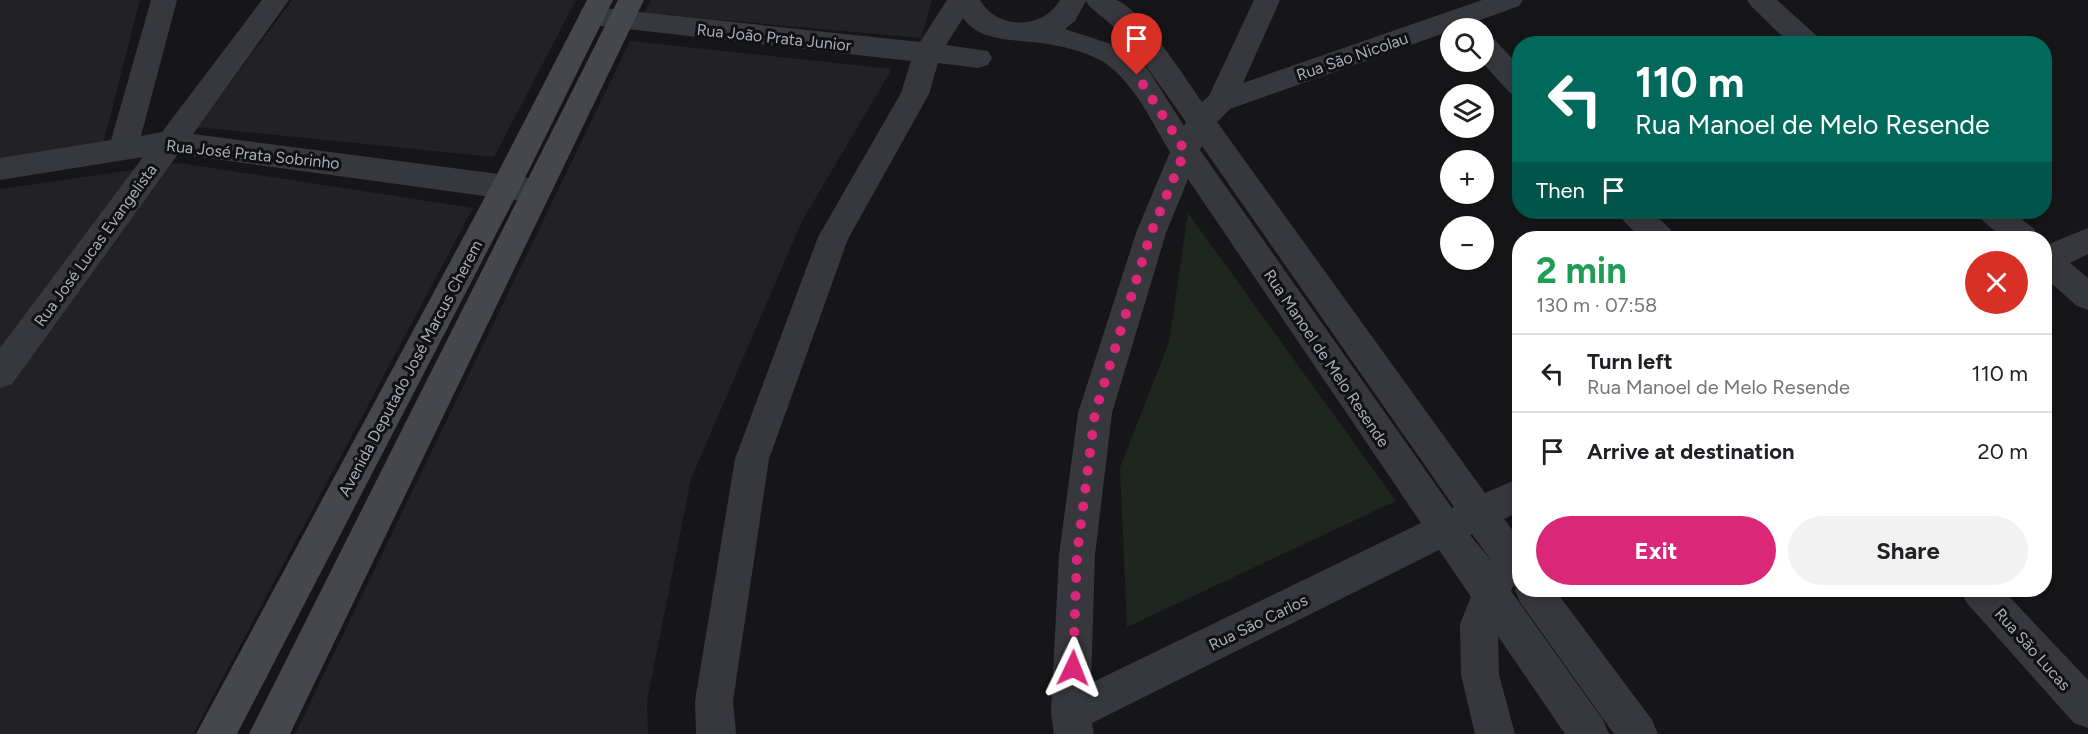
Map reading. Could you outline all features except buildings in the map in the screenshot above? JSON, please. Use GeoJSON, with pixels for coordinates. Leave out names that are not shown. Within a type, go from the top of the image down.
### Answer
{"type":"FeatureCollection","features":[{"type":"Feature","properties":{"kind":"main road","name":"Avenida Deputado José Marcus Cherem"},"geometry":{"type":"LineString","coordinates":[[269,734],[521,189],[611,9]]}},
{"type":"Feature","properties":{"kind":"main road","name":"Avenida Deputado José Marcus Cherem"},"geometry":{"type":"LineString","coordinates":[[216,734],[521,189]]}},
{"type":"Feature","properties":{"kind":"street"},"geometry":{"type":"LineString","coordinates":[[123,148],[164,0]]}},
{"type":"Feature","properties":{"kind":"street","name":"Rua José Lucas Evangelista"},"geometry":{"type":"LineString","coordinates":[[0,374],[276,0]]}},
{"type":"Feature","properties":{"kind":"street"},"geometry":{"type":"LineString","coordinates":[[716,734],[714,701],[752,459],[833,237],[915,94],[927,53],[961,0]]}},
{"type":"Feature","properties":{"kind":"street","name":"Rua Manoel de Melo Resende"},"geometry":{"type":"LineString","coordinates":[[967,0],[973,13],[983,22],[997,29],[1070,39],[1113,55],[1137,75],[1185,151],[1589,734]]}},
{"type":"Feature","properties":{"kind":"street"},"geometry":{"type":"LineString","coordinates":[[915,94],[1026,32],[1058,21],[1067,12],[1073,0]]}},
{"type":"Feature","properties":{"kind":"street","name":"Rua Manoel de Melo Resende"},"geometry":{"type":"LineString","coordinates":[[1098,0],[1124,20],[1210,111],[1478,513],[1512,560]]}},
{"type":"Feature","properties":{"kind":"street"},"geometry":{"type":"LineString","coordinates":[[1072,724],[1077,555],[1095,413],[1151,233],[1185,151],[1210,111],[1266,0]]}},
{"type":"Feature","properties":{"kind":"street","name":"Rua São Nicolau"},"geometry":{"type":"LineString","coordinates":[[1210,111],[1455,16],[1510,0]]}},
{"type":"Feature","properties":{"kind":"street"},"geometry":{"type":"LineString","coordinates":[[1760,0],[1799,36]]}},
{"type":"Feature","properties":{"kind":"street","name":"Rua João Prata Junior"},"geometry":{"type":"LineString","coordinates":[[611,9],[978,58]]}},
{"type":"Feature","properties":{"kind":"street"},"geometry":{"type":"LineString","coordinates":[[1494,57],[1512,77]]}},
{"type":"Feature","properties":{"kind":"street","name":"Rua José Prata Sobrinho"},"geometry":{"type":"LineString","coordinates":[[0,169],[171,142],[521,189]]}},
{"type":"Feature","properties":{"kind":"street"},"geometry":{"type":"LineString","coordinates":[[1641,219],[1652,231]]}},
{"type":"Feature","properties":{"kind":"street"},"geometry":{"type":"LineString","coordinates":[[2001,219],[2015,231]]}},
{"type":"Feature","properties":{"kind":"street"},"geometry":{"type":"LineString","coordinates":[[2052,257],[2088,240]]}},
{"type":"Feature","properties":{"kind":"street"},"geometry":{"type":"LineString","coordinates":[[2052,266],[2088,297]]}},
{"type":"Feature","properties":{"kind":"street"},"geometry":{"type":"LineString","coordinates":[[1478,513],[1512,498]]}},
{"type":"Feature","properties":{"kind":"street","name":"Rua São Carlos"},"geometry":{"type":"LineString","coordinates":[[1072,724],[1478,513]]}},
{"type":"Feature","properties":{"kind":"street"},"geometry":{"type":"LineString","coordinates":[[1495,734],[1480,675],[1479,624],[1490,593],[1512,567]]}},
{"type":"Feature","properties":{"kind":"street"},"geometry":{"type":"LineString","coordinates":[[1538,597],[1638,734]]}},
{"type":"Feature","properties":{"kind":"street","name":"Rua São Lucas"},"geometry":{"type":"LineString","coordinates":[[1985,597],[2088,709]]}},
{"type":"Feature","properties":{"kind":"shaded area"},"geometry":{"type":"Polygon","coordinates":[[[0,0],[140,0],[103,144],[0,159],[0,0]]]}},
{"type":"Feature","properties":{"kind":"shaded area"},"geometry":{"type":"Polygon","coordinates":[[[292,0],[576,0],[494,157],[197,127],[292,0]]]}},
{"type":"Feature","properties":{"kind":"shaded area"},"geometry":{"type":"Polygon","coordinates":[[[651,0],[932,0],[921,38],[644,13],[651,0]]]}},
{"type":"Feature","properties":{"kind":"shaded area"},"geometry":{"type":"Polygon","coordinates":[[[630,41],[892,69],[802,221],[691,479],[647,701],[648,734],[295,734],[630,41]]]}},
{"type":"Feature","properties":{"kind":"shaded area"},"geometry":{"type":"Polygon","coordinates":[[[180,163],[473,208],[193,734],[0,734],[0,189],[180,163]]]}},
{"type":"Feature","properties":{"kind":"shaded area"},"geometry":{"type":"Polygon","coordinates":[[[1188,213],[1396,501],[1127,627],[1120,468],[1169,342],[1188,213]]]}},
{"type":"Feature","properties":{"kind":"route"},"geometry":{"type":"LineString","coordinates":[[1073,668],[1077,555],[1095,413],[1151,233],[1185,151],[1137,75]]}}]}
